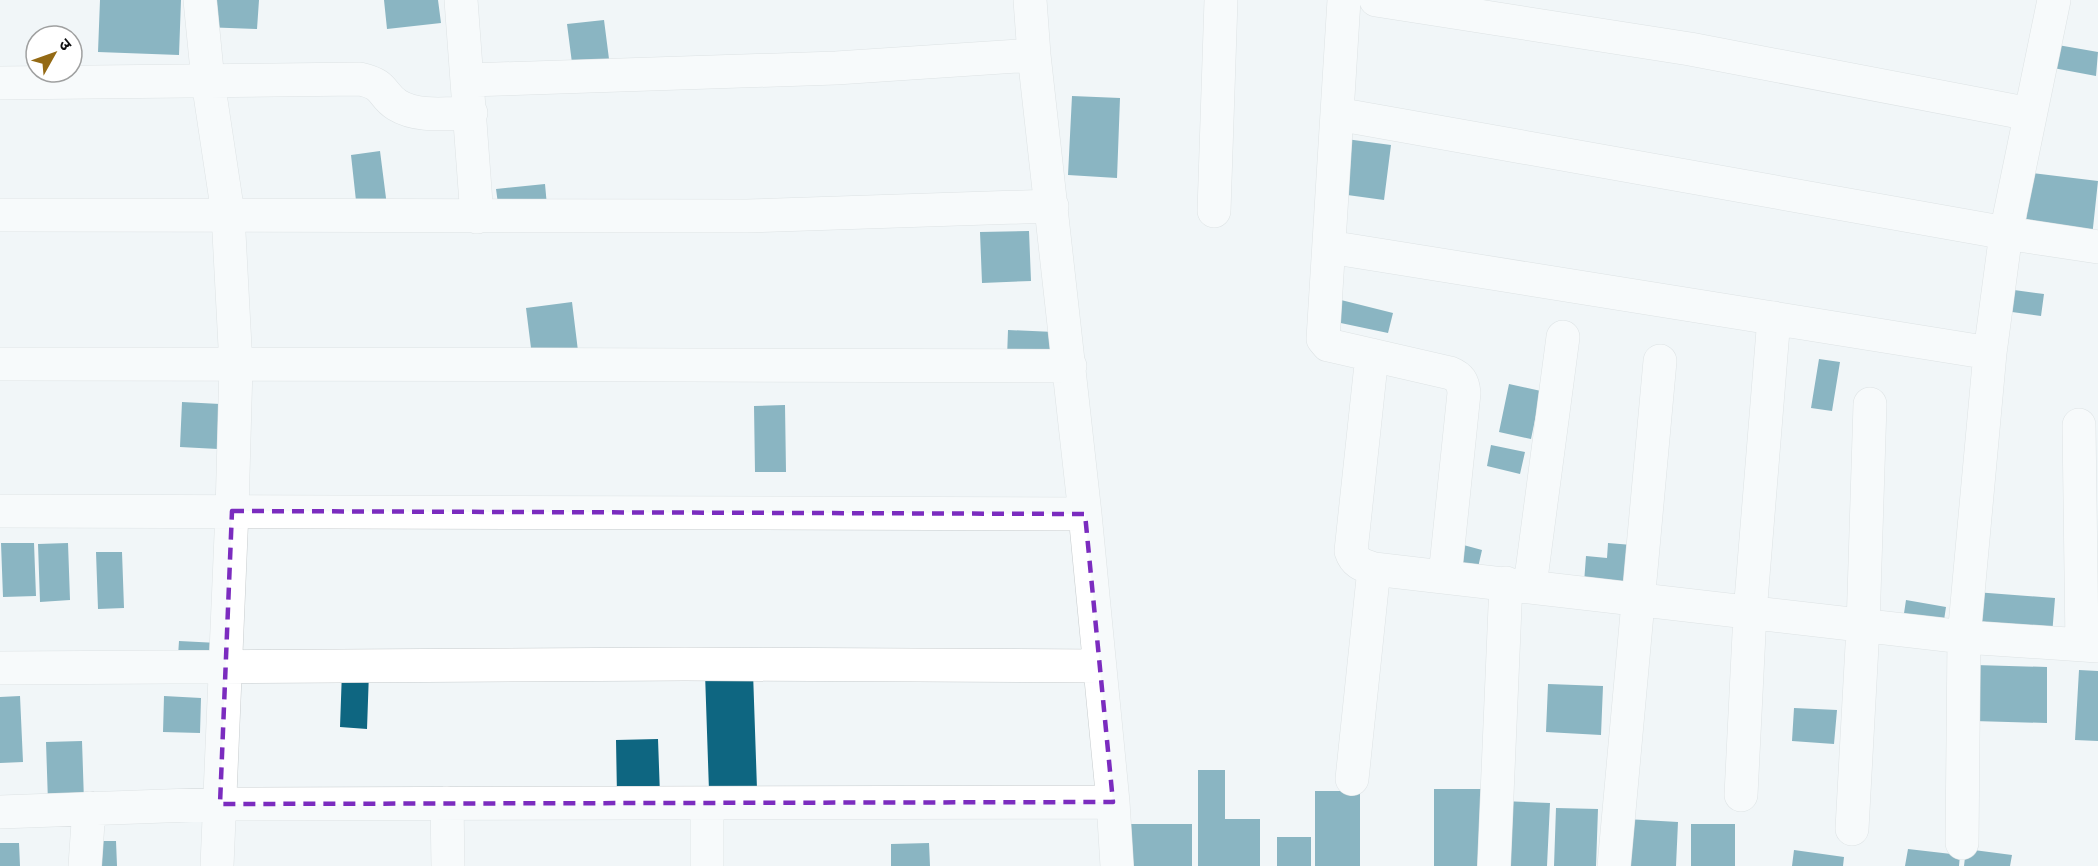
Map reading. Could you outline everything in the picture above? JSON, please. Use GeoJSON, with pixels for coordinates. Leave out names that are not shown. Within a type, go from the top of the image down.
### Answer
{"type":"FeatureCollection","features":[{"type":"Feature","properties":{"kind":"street"},"geometry":{"type":"LineString","coordinates":[[200,0],[208,81],[228,214],[236,366],[217,866]]}},
{"type":"Feature","properties":{"kind":"street"},"geometry":{"type":"LineString","coordinates":[[461,0],[477,217]]}},
{"type":"Feature","properties":{"kind":"street"},"geometry":{"type":"LineString","coordinates":[[1030,0],[1034,55],[1070,366],[1118,866]]}},
{"type":"Feature","properties":{"kind":"street"},"geometry":{"type":"LineString","coordinates":[[1214,212],[1221,0]]}},
{"type":"Feature","properties":{"kind":"street"},"geometry":{"type":"LineString","coordinates":[[1344,0],[1323,339],[1329,345],[1450,373],[1458,377],[1463,384],[1464,393],[1445,576]]}},
{"type":"Feature","properties":{"kind":"street"},"geometry":{"type":"LineString","coordinates":[[1376,0],[1690,49],[2030,114]]}},
{"type":"Feature","properties":{"kind":"street"},"geometry":{"type":"LineString","coordinates":[[1962,843],[1964,637],[1990,353],[2006,233],[2054,0]]}},
{"type":"Feature","properties":{"kind":"street"},"geometry":{"type":"LineString","coordinates":[[468,80],[836,68],[1034,55]]}},
{"type":"Feature","properties":{"kind":"street"},"geometry":{"type":"LineString","coordinates":[[0,83],[360,79],[376,83],[395,104],[409,111],[471,113]]}},
{"type":"Feature","properties":{"kind":"street"},"geometry":{"type":"LineString","coordinates":[[1337,114],[2006,233],[2098,247]]}},
{"type":"Feature","properties":{"kind":"street"},"geometry":{"type":"LineString","coordinates":[[0,215],[747,216],[1052,206]]}},
{"type":"Feature","properties":{"kind":"street"},"geometry":{"type":"LineString","coordinates":[[1329,247],[1990,353]]}},
{"type":"Feature","properties":{"kind":"street"},"geometry":{"type":"LineString","coordinates":[[1741,795],[1750,613],[1774,318]]}},
{"type":"Feature","properties":{"kind":"street"},"geometry":{"type":"LineString","coordinates":[[1494,866],[1518,585],[1563,336]]}},
{"type":"Feature","properties":{"kind":"street"},"geometry":{"type":"LineString","coordinates":[[1372,355],[1351,551],[1353,558],[1359,563],[1374,568],[1863,627],[2090,646],[2079,425]]}},
{"type":"Feature","properties":{"kind":"street"},"geometry":{"type":"LineString","coordinates":[[1614,866],[1660,361]]}},
{"type":"Feature","properties":{"kind":"street"},"geometry":{"type":"LineString","coordinates":[[0,364],[1070,366]]}},
{"type":"Feature","properties":{"kind":"street"},"geometry":{"type":"LineString","coordinates":[[1852,828],[1863,627],[1870,404]]}},
{"type":"Feature","properties":{"kind":"street"},"geometry":{"type":"LineString","coordinates":[[0,511],[1085,514]]}},
{"type":"Feature","properties":{"kind":"street"},"geometry":{"type":"LineString","coordinates":[[1352,779],[1374,568]]}},
{"type":"Feature","properties":{"kind":"street"},"geometry":{"type":"LineString","coordinates":[[0,668],[685,664],[1100,666]]}},
{"type":"Feature","properties":{"kind":"street"},"geometry":{"type":"LineString","coordinates":[[0,812],[220,804],[1113,802]]}},
{"type":"Feature","properties":{"kind":"street"},"geometry":{"type":"LineString","coordinates":[[447,803],[448,866]]}},
{"type":"Feature","properties":{"kind":"street"},"geometry":{"type":"LineString","coordinates":[[706,803],[707,866]]}},
{"type":"Feature","properties":{"kind":"street"},"geometry":{"type":"LineString","coordinates":[[86,866],[89,808]]}},
{"type":"Feature","properties":{"kind":"highlighted area"},"geometry":{"type":"Polygon","coordinates":[[[232,511],[1085,514],[1113,802],[220,804],[232,511]]]}},
{"type":"Feature","properties":{"kind":"building"},"geometry":{"type":"Polygon","coordinates":[[[100,0],[181,0],[179,55],[98,52],[100,0]]]}},
{"type":"Feature","properties":{"kind":"building"},"geometry":{"type":"Polygon","coordinates":[[[204,0],[259,0],[257,29],[203,27],[204,0]]]}},
{"type":"Feature","properties":{"kind":"building"},"geometry":{"type":"Polygon","coordinates":[[[384,0],[438,0],[441,23],[387,29],[384,0]]]}},
{"type":"Feature","properties":{"kind":"building"},"geometry":{"type":"Polygon","coordinates":[[[604,20],[609,59],[572,63],[567,24],[604,20]]]}},
{"type":"Feature","properties":{"kind":"building"},"geometry":{"type":"Polygon","coordinates":[[[2052,44],[2098,52],[2096,76],[2048,67],[2052,44]]]}},
{"type":"Feature","properties":{"kind":"building"},"geometry":{"type":"Polygon","coordinates":[[[1072,96],[1120,98],[1117,178],[1068,175],[1072,96]]]}},
{"type":"Feature","properties":{"kind":"building"},"geometry":{"type":"Polygon","coordinates":[[[1346,139],[1391,145],[1384,200],[1340,194],[1346,139]]]}},
{"type":"Feature","properties":{"kind":"building"},"geometry":{"type":"Polygon","coordinates":[[[380,151],[387,206],[357,210],[351,155],[380,151]]]}},
{"type":"Feature","properties":{"kind":"building"},"geometry":{"type":"Polygon","coordinates":[[[2032,173],[2098,181],[2092,237],[2025,228],[2032,173]]]}},
{"type":"Feature","properties":{"kind":"building"},"geometry":{"type":"Polygon","coordinates":[[[545,184],[547,206],[499,211],[496,189],[545,184]]]}},
{"type":"Feature","properties":{"kind":"building"},"geometry":{"type":"Polygon","coordinates":[[[1029,231],[1031,281],[982,283],[980,232],[1029,231]]]}},
{"type":"Feature","properties":{"kind":"building"},"geometry":{"type":"Polygon","coordinates":[[[2014,290],[2044,294],[2041,316],[2012,312],[2014,290]]]}},
{"type":"Feature","properties":{"kind":"building"},"geometry":{"type":"Polygon","coordinates":[[[1341,300],[1393,313],[1388,333],[1336,322],[1341,300]]]}},
{"type":"Feature","properties":{"kind":"building"},"geometry":{"type":"Polygon","coordinates":[[[572,302],[578,351],[532,356],[526,308],[572,302]]]}},
{"type":"Feature","properties":{"kind":"building"},"geometry":{"type":"Polygon","coordinates":[[[1008,330],[1054,332],[1053,361],[1007,358],[1008,330]]]}},
{"type":"Feature","properties":{"kind":"building"},"geometry":{"type":"Polygon","coordinates":[[[1819,359],[1840,362],[1832,411],[1811,408],[1819,359]]]}},
{"type":"Feature","properties":{"kind":"building"},"geometry":{"type":"Polygon","coordinates":[[[1509,384],[1541,391],[1531,439],[1499,432],[1509,384]]]}},
{"type":"Feature","properties":{"kind":"building"},"geometry":{"type":"Polygon","coordinates":[[[182,402],[220,404],[218,449],[180,447],[182,402]]]}},
{"type":"Feature","properties":{"kind":"building"},"geometry":{"type":"Polygon","coordinates":[[[785,405],[786,472],[755,472],[754,406],[785,405]]]}},
{"type":"Feature","properties":{"kind":"building"},"geometry":{"type":"Polygon","coordinates":[[[1491,445],[1525,452],[1520,474],[1487,466],[1491,445]]]}},
{"type":"Feature","properties":{"kind":"building"},"geometry":{"type":"Polygon","coordinates":[[[1,543],[34,543],[36,596],[3,597],[1,543]]]}},
{"type":"Feature","properties":{"kind":"building"},"geometry":{"type":"Polygon","coordinates":[[[68,543],[70,600],[40,602],[38,544],[68,543]]]}},
{"type":"Feature","properties":{"kind":"building"},"geometry":{"type":"Polygon","coordinates":[[[1456,543],[1482,550],[1476,576],[1450,571],[1456,543]]]}},
{"type":"Feature","properties":{"kind":"building"},"geometry":{"type":"Polygon","coordinates":[[[1608,543],[1632,545],[1630,586],[1584,583],[1586,556],[1607,558],[1608,543]]]}},
{"type":"Feature","properties":{"kind":"building"},"geometry":{"type":"Polygon","coordinates":[[[96,552],[122,552],[124,608],[98,609],[96,552]]]}},
{"type":"Feature","properties":{"kind":"building"},"geometry":{"type":"Polygon","coordinates":[[[1975,592],[2055,598],[2052,635],[1973,628],[1975,592]]]}},
{"type":"Feature","properties":{"kind":"building"},"geometry":{"type":"Polygon","coordinates":[[[1906,600],[1946,607],[1943,627],[1903,620],[1906,600]]]}},
{"type":"Feature","properties":{"kind":"building"},"geometry":{"type":"Polygon","coordinates":[[[179,641],[218,643],[217,658],[178,656],[179,641]]]}},
{"type":"Feature","properties":{"kind":"building"},"geometry":{"type":"Polygon","coordinates":[[[1975,665],[2047,667],[2047,723],[1974,721],[1975,665]]]}},
{"type":"Feature","properties":{"kind":"building"},"geometry":{"type":"Polygon","coordinates":[[[2079,670],[2098,671],[2098,741],[2075,740],[2079,670]]]}},
{"type":"Feature","properties":{"kind":"building"},"geometry":{"type":"Polygon","coordinates":[[[342,671],[369,672],[367,729],[340,727],[342,671]]]}},
{"type":"Feature","properties":{"kind":"building"},"geometry":{"type":"Polygon","coordinates":[[[753,672],[757,789],[709,791],[705,673],[753,672]]]}},
{"type":"Feature","properties":{"kind":"building"},"geometry":{"type":"Polygon","coordinates":[[[1548,684],[1603,686],[1601,735],[1546,732],[1548,684]]]}},
{"type":"Feature","properties":{"kind":"building"},"geometry":{"type":"Polygon","coordinates":[[[20,696],[23,762],[0,763],[0,697],[20,696]]]}},
{"type":"Feature","properties":{"kind":"building"},"geometry":{"type":"Polygon","coordinates":[[[164,696],[201,698],[200,733],[163,732],[164,696]]]}},
{"type":"Feature","properties":{"kind":"building"},"geometry":{"type":"Polygon","coordinates":[[[1794,708],[1837,710],[1834,744],[1792,741],[1794,708]]]}},
{"type":"Feature","properties":{"kind":"building"},"geometry":{"type":"Polygon","coordinates":[[[658,739],[660,795],[617,796],[616,740],[658,739]]]}},
{"type":"Feature","properties":{"kind":"building"},"geometry":{"type":"Polygon","coordinates":[[[82,741],[84,801],[48,802],[46,742],[82,741]]]}},
{"type":"Feature","properties":{"kind":"building"},"geometry":{"type":"Polygon","coordinates":[[[1198,770],[1225,770],[1225,819],[1260,819],[1260,866],[1198,866],[1198,770]]]}},
{"type":"Feature","properties":{"kind":"building"},"geometry":{"type":"Polygon","coordinates":[[[1434,789],[1486,789],[1486,866],[1434,866],[1434,789]]]}},
{"type":"Feature","properties":{"kind":"building"},"geometry":{"type":"Polygon","coordinates":[[[1315,791],[1360,791],[1360,866],[1315,866],[1315,791]]]}},
{"type":"Feature","properties":{"kind":"building"},"geometry":{"type":"Polygon","coordinates":[[[1503,801],[1550,803],[1547,866],[1501,866],[1503,801]]]}},
{"type":"Feature","properties":{"kind":"building"},"geometry":{"type":"Polygon","coordinates":[[[1556,808],[1598,809],[1596,866],[1554,866],[1556,808]]]}},
{"type":"Feature","properties":{"kind":"building"},"geometry":{"type":"Polygon","coordinates":[[[1626,819],[1678,822],[1676,866],[1624,866],[1626,819]]]}},
{"type":"Feature","properties":{"kind":"building"},"geometry":{"type":"Polygon","coordinates":[[[1131,824],[1192,824],[1192,866],[1131,866],[1131,824]]]}},
{"type":"Feature","properties":{"kind":"building"},"geometry":{"type":"Polygon","coordinates":[[[1691,824],[1735,824],[1735,866],[1691,866],[1691,824]]]}},
{"type":"Feature","properties":{"kind":"building"},"geometry":{"type":"Polygon","coordinates":[[[1277,837],[1311,837],[1311,866],[1277,866],[1277,837]]]}},
{"type":"Feature","properties":{"kind":"building"},"geometry":{"type":"Polygon","coordinates":[[[94,841],[116,841],[117,866],[95,866],[94,841]]]}},
{"type":"Feature","properties":{"kind":"building"},"geometry":{"type":"Polygon","coordinates":[[[0,843],[19,843],[20,866],[0,866],[0,843]]]}},
{"type":"Feature","properties":{"kind":"building"},"geometry":{"type":"Polygon","coordinates":[[[929,843],[930,866],[891,866],[891,844],[929,843]]]}},
{"type":"Feature","properties":{"kind":"building"},"geometry":{"type":"Polygon","coordinates":[[[1908,849],[1960,855],[1959,866],[1905,866],[1908,849]]]}},
{"type":"Feature","properties":{"kind":"building"},"geometry":{"type":"Polygon","coordinates":[[[1966,849],[2012,855],[2010,866],[1964,866],[1966,849]]]}},
{"type":"Feature","properties":{"kind":"building"},"geometry":{"type":"Polygon","coordinates":[[[1794,850],[1844,857],[1843,866],[1792,866],[1794,850]]]}}]}
